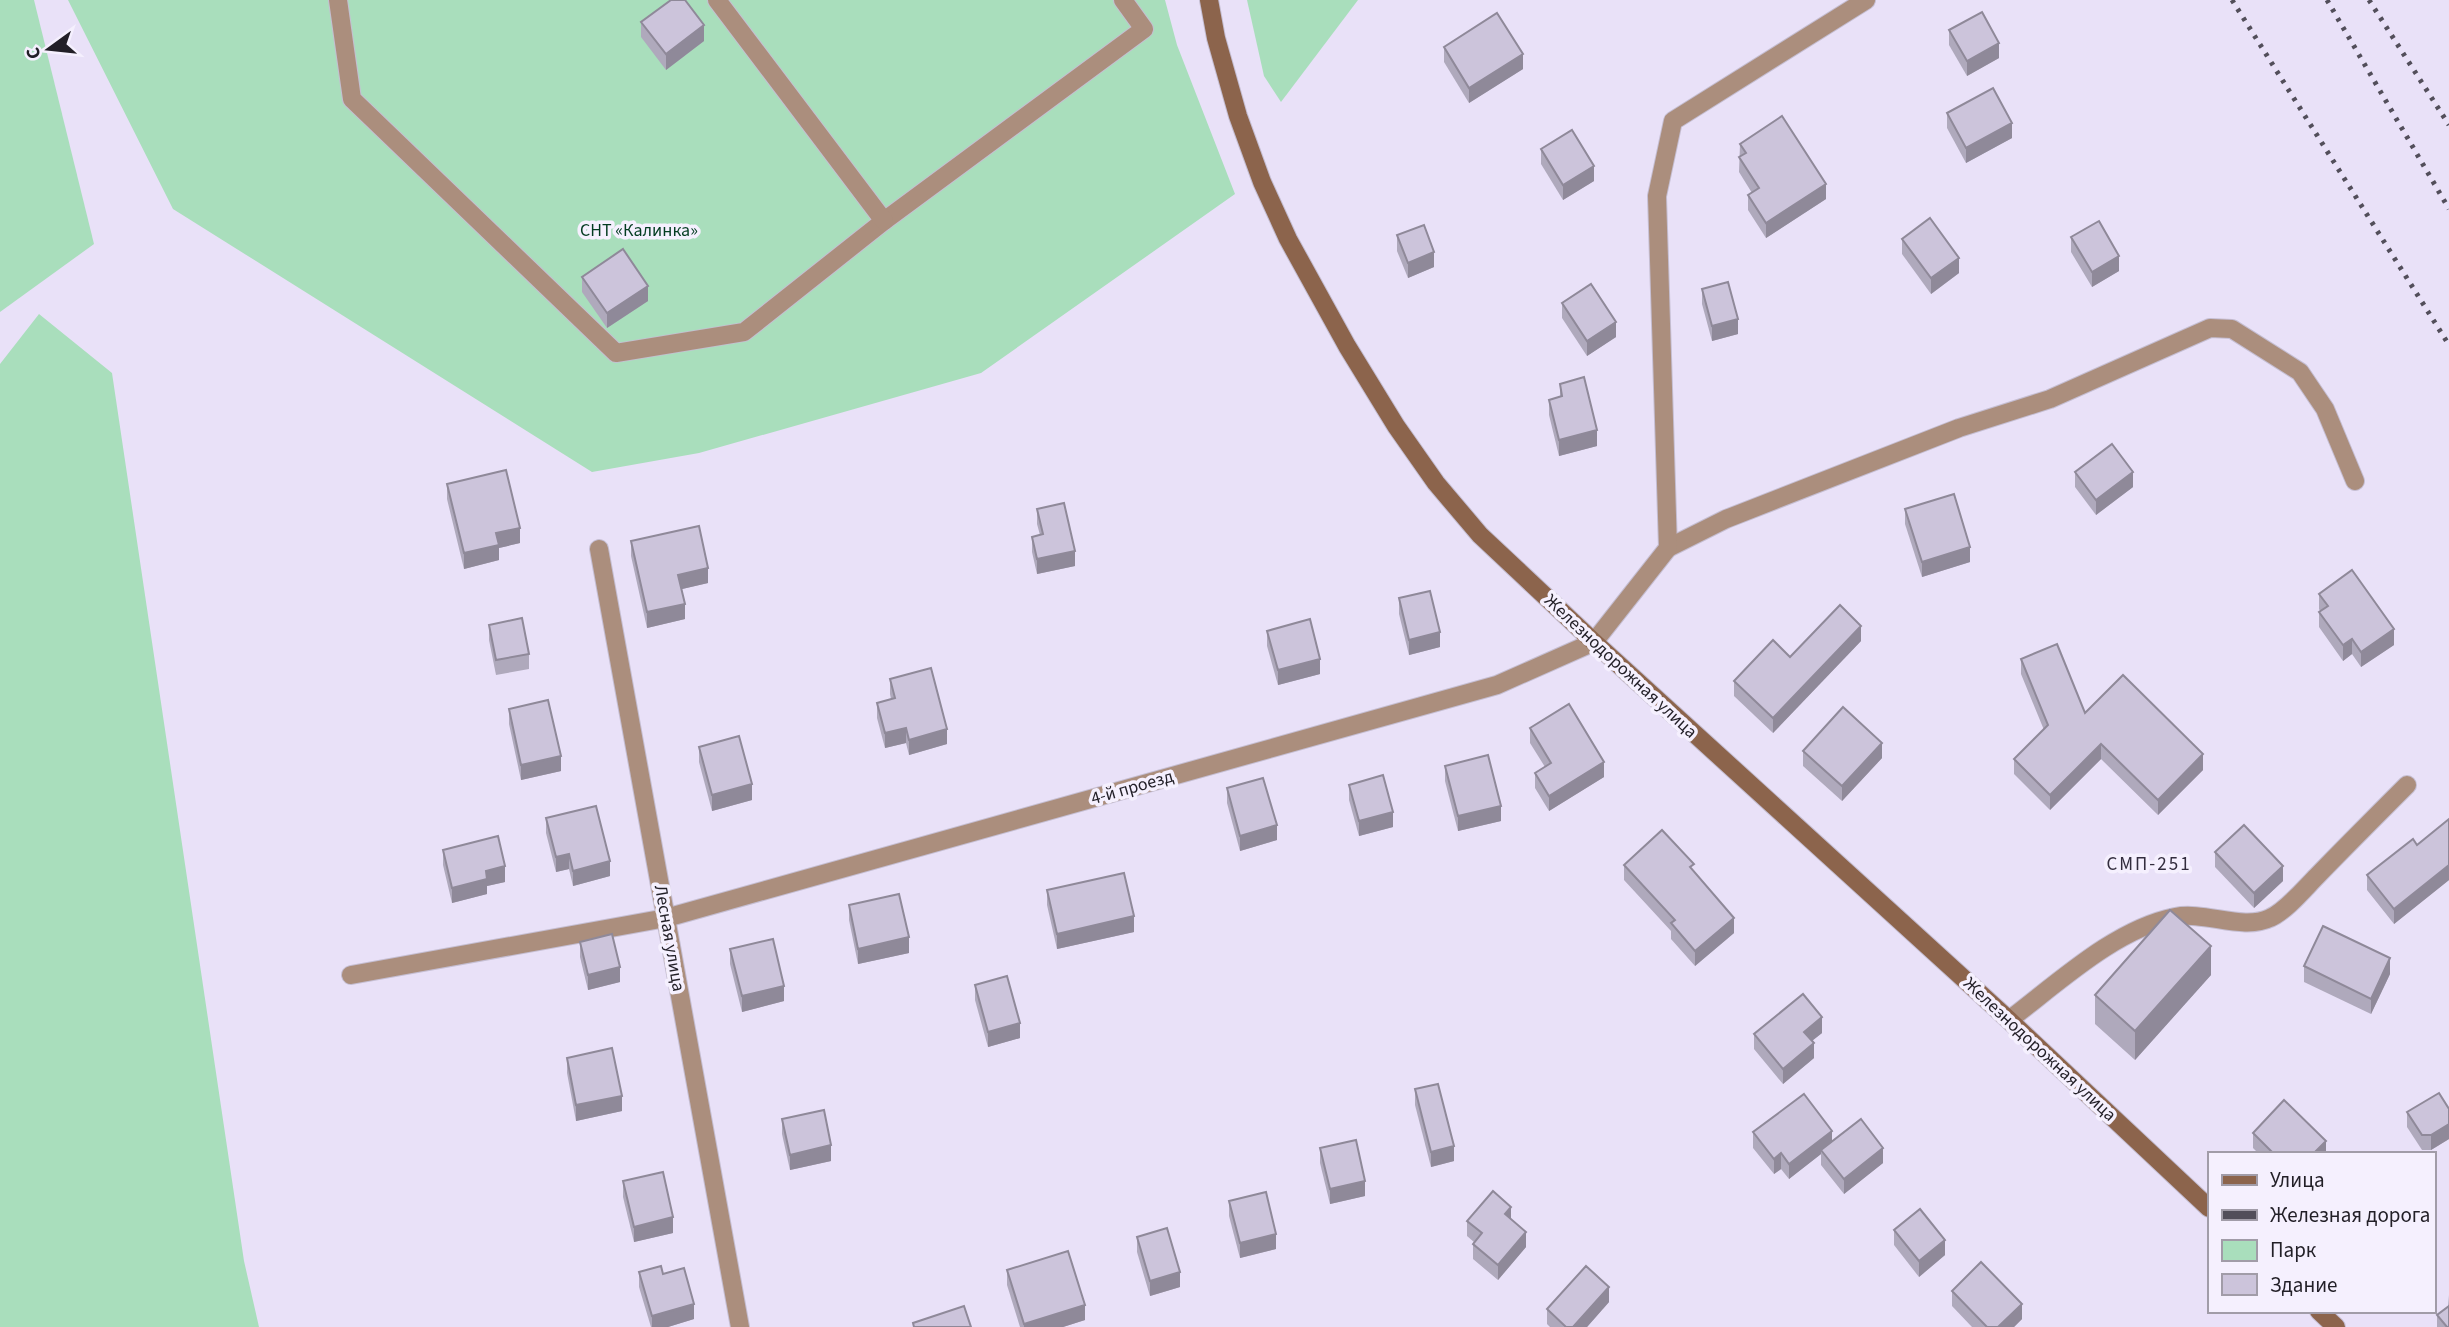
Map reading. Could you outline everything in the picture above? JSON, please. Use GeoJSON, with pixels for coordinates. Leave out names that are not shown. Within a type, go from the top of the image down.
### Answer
{"type":"FeatureCollection","features":[{"type":"Feature","properties":{"kind":"street"},"geometry":{"type":"LineString","coordinates":[[338,0],[352,99],[617,353],[744,332],[884,221],[1144,29],[1123,0]]}},
{"type":"Feature","properties":{"kind":"street"},"geometry":{"type":"LineString","coordinates":[[717,0],[884,221]]}},
{"type":"Feature","properties":{"kind":"street","name":"Железнодорожная улица"},"geometry":{"type":"LineString","coordinates":[[1209,0],[1216,38],[1235,103],[1262,182],[1288,239],[1347,346],[1396,426],[1436,483],[1480,535],[1594,642],[2009,1020],[2208,1207]]}},
{"type":"Feature","properties":{"kind":"street"},"geometry":{"type":"LineString","coordinates":[[1668,548],[1657,196],[1673,121],[1866,0]]}},
{"type":"Feature","properties":{"kind":"street"},"geometry":{"type":"LineString","coordinates":[[1594,642],[1668,548],[1726,519],[1959,428],[2050,399],[2210,328],[2232,329],[2300,372],[2325,409],[2355,481]]}},
{"type":"Feature","properties":{"kind":"street","name":"Лесная улица"},"geometry":{"type":"LineString","coordinates":[[599,550],[740,1327]]}},
{"type":"Feature","properties":{"kind":"street","name":"4-й проезд"},"geometry":{"type":"LineString","coordinates":[[351,975],[666,918],[1497,685],[1594,642]]}},
{"type":"Feature","properties":{"kind":"street"},"geometry":{"type":"LineString","coordinates":[[2009,1020],[2097,954],[2143,926],[2176,916],[2200,915],[2246,923],[2270,919],[2296,897],[2407,785]]}},
{"type":"Feature","properties":{"kind":"street"},"geometry":{"type":"LineString","coordinates":[[2321,1313],[2336,1327]]}},
{"type":"Feature","properties":{"kind":"green space"},"geometry":{"type":"Polygon","coordinates":[[[0,0],[34,0],[94,244],[0,312],[0,0]]]}},
{"type":"Feature","properties":{"kind":"green space","name":"СНТ «Калинка»"},"geometry":{"type":"Polygon","coordinates":[[[68,0],[1165,0],[1177,45],[1235,194],[981,373],[699,453],[592,472],[173,209],[68,0]]]}},
{"type":"Feature","properties":{"kind":"green space"},"geometry":{"type":"Polygon","coordinates":[[[1247,0],[1358,0],[1281,102],[1264,76],[1247,0]]]}},
{"type":"Feature","properties":{"kind":"green space"},"geometry":{"type":"Polygon","coordinates":[[[39,314],[112,373],[244,1261],[259,1327],[0,1327],[0,364],[39,314]]]}},
{"type":"Feature","properties":{"kind":"building"},"geometry":{"type":"Polygon","coordinates":[[[671,0],[685,0],[704,25],[666,54],[641,22],[671,0]]]}},
{"type":"Feature","properties":{"kind":"building"},"geometry":{"type":"Polygon","coordinates":[[[1982,12],[1999,43],[1967,61],[1949,30],[1982,12]]]}},
{"type":"Feature","properties":{"kind":"building"},"geometry":{"type":"Polygon","coordinates":[[[1497,13],[1523,54],[1469,88],[1444,47],[1497,13]]]}},
{"type":"Feature","properties":{"kind":"building"},"geometry":{"type":"Polygon","coordinates":[[[1993,88],[2012,123],[1966,148],[1947,113],[1993,88]]]}},
{"type":"Feature","properties":{"kind":"building"},"geometry":{"type":"Polygon","coordinates":[[[1782,116],[1826,184],[1766,223],[1748,195],[1759,188],[1739,157],[1746,153],[1740,144],[1782,116]]]}},
{"type":"Feature","properties":{"kind":"building"},"geometry":{"type":"Polygon","coordinates":[[[1572,130],[1594,166],[1563,185],[1541,149],[1572,130]]]}},
{"type":"Feature","properties":{"kind":"building"},"geometry":{"type":"Polygon","coordinates":[[[1930,218],[1959,258],[1931,278],[1902,239],[1930,218]]]}},
{"type":"Feature","properties":{"kind":"building"},"geometry":{"type":"Polygon","coordinates":[[[2099,221],[2119,256],[2092,272],[2071,237],[2099,221]]]}},
{"type":"Feature","properties":{"kind":"building"},"geometry":{"type":"Polygon","coordinates":[[[1424,225],[1434,252],[1408,263],[1397,235],[1424,225]]]}},
{"type":"Feature","properties":{"kind":"building"},"geometry":{"type":"Polygon","coordinates":[[[623,249],[648,286],[607,313],[582,277],[623,249]]]}},
{"type":"Feature","properties":{"kind":"building"},"geometry":{"type":"Polygon","coordinates":[[[1728,282],[1738,319],[1712,326],[1702,289],[1728,282]]]}},
{"type":"Feature","properties":{"kind":"building"},"geometry":{"type":"Polygon","coordinates":[[[1591,284],[1616,322],[1587,341],[1562,303],[1591,284]]]}},
{"type":"Feature","properties":{"kind":"building"},"geometry":{"type":"Polygon","coordinates":[[[1584,377],[1597,430],[1559,440],[1549,400],[1562,396],[1560,384],[1584,377]]]}},
{"type":"Feature","properties":{"kind":"building"},"geometry":{"type":"Polygon","coordinates":[[[2112,444],[2133,472],[2096,500],[2075,472],[2112,444]]]}},
{"type":"Feature","properties":{"kind":"building"},"geometry":{"type":"Polygon","coordinates":[[[506,470],[520,528],[496,533],[499,545],[464,553],[447,484],[506,470]]]}},
{"type":"Feature","properties":{"kind":"building"},"geometry":{"type":"Polygon","coordinates":[[[1954,494],[1970,547],[1922,562],[1905,509],[1954,494]]]}},
{"type":"Feature","properties":{"kind":"building"},"geometry":{"type":"Polygon","coordinates":[[[1064,503],[1075,551],[1037,559],[1032,537],[1043,534],[1037,509],[1064,503]]]}},
{"type":"Feature","properties":{"kind":"building"},"geometry":{"type":"Polygon","coordinates":[[[699,526],[708,568],[678,575],[685,604],[647,612],[631,541],[699,526]]]}},
{"type":"Feature","properties":{"kind":"building"},"geometry":{"type":"Polygon","coordinates":[[[2352,570],[2394,629],[2361,652],[2352,639],[2343,645],[2319,612],[2328,606],[2319,594],[2352,570]]]}},
{"type":"Feature","properties":{"kind":"building"},"geometry":{"type":"Polygon","coordinates":[[[1430,591],[1440,632],[1409,640],[1399,598],[1430,591]]]}},
{"type":"Feature","properties":{"kind":"building"},"geometry":{"type":"Polygon","coordinates":[[[1840,605],[1861,626],[1773,718],[1734,681],[1773,640],[1790,657],[1840,605]]]}},
{"type":"Feature","properties":{"kind":"building"},"geometry":{"type":"Polygon","coordinates":[[[522,618],[529,654],[496,660],[489,625],[522,618]]]}},
{"type":"Feature","properties":{"kind":"building"},"geometry":{"type":"Polygon","coordinates":[[[1310,619],[1320,659],[1278,670],[1267,631],[1310,619]]]}},
{"type":"Feature","properties":{"kind":"building"},"geometry":{"type":"Polygon","coordinates":[[[2057,644],[2085,713],[2123,675],[2203,754],[2158,800],[2101,744],[2050,795],[2014,759],[2048,725],[2021,659],[2057,644]]]}},
{"type":"Feature","properties":{"kind":"building"},"geometry":{"type":"Polygon","coordinates":[[[931,668],[947,729],[909,740],[906,728],[885,733],[877,703],[895,698],[890,679],[931,668]]]}},
{"type":"Feature","properties":{"kind":"building"},"geometry":{"type":"Polygon","coordinates":[[[548,700],[561,756],[521,765],[509,709],[548,700]]]}},
{"type":"Feature","properties":{"kind":"building"},"geometry":{"type":"Polygon","coordinates":[[[1569,704],[1604,762],[1549,796],[1535,773],[1551,763],[1530,728],[1569,704]]]}},
{"type":"Feature","properties":{"kind":"building"},"geometry":{"type":"Polygon","coordinates":[[[1843,707],[1882,743],[1842,786],[1803,751],[1843,707]]]}},
{"type":"Feature","properties":{"kind":"building"},"geometry":{"type":"Polygon","coordinates":[[[739,736],[752,784],[712,795],[699,747],[739,736]]]}},
{"type":"Feature","properties":{"kind":"building"},"geometry":{"type":"Polygon","coordinates":[[[1488,755],[1501,806],[1458,816],[1445,766],[1488,755]]]}},
{"type":"Feature","properties":{"kind":"building"},"geometry":{"type":"Polygon","coordinates":[[[1383,775],[1393,812],[1359,821],[1349,785],[1383,775]]]}},
{"type":"Feature","properties":{"kind":"building"},"geometry":{"type":"Polygon","coordinates":[[[1263,778],[1277,825],[1240,836],[1227,788],[1263,778]]]}},
{"type":"Feature","properties":{"kind":"building"},"geometry":{"type":"Polygon","coordinates":[[[596,806],[610,861],[573,871],[569,854],[556,857],[546,818],[596,806]]]}},
{"type":"Feature","properties":{"kind":"building"},"geometry":{"type":"Polygon","coordinates":[[[2449,819],[2449,865],[2394,909],[2367,875],[2413,839],[2417,845],[2449,819]]]}},
{"type":"Feature","properties":{"kind":"building"},"geometry":{"type":"Polygon","coordinates":[[[2244,825],[2283,866],[2254,893],[2215,852],[2244,825]]]}},
{"type":"Feature","properties":{"kind":"building"},"geometry":{"type":"Polygon","coordinates":[[[1662,830],[1694,864],[1690,867],[1734,918],[1695,951],[1671,923],[1675,920],[1624,865],[1662,830]]]}},
{"type":"Feature","properties":{"kind":"building"},"geometry":{"type":"Polygon","coordinates":[[[498,836],[505,866],[486,871],[487,879],[452,888],[443,850],[498,836]]]}},
{"type":"Feature","properties":{"kind":"building"},"geometry":{"type":"Polygon","coordinates":[[[1124,873],[1134,916],[1057,934],[1047,890],[1124,873]]]}},
{"type":"Feature","properties":{"kind":"building"},"geometry":{"type":"Polygon","coordinates":[[[899,894],[909,937],[858,949],[849,905],[899,894]]]}},
{"type":"Feature","properties":{"kind":"building"},"geometry":{"type":"Polygon","coordinates":[[[2170,910],[2211,946],[2135,1031],[2095,995],[2170,910]]]}},
{"type":"Feature","properties":{"kind":"building"},"geometry":{"type":"Polygon","coordinates":[[[2323,926],[2390,958],[2371,999],[2304,966],[2323,926]]]}},
{"type":"Feature","properties":{"kind":"building"},"geometry":{"type":"Polygon","coordinates":[[[612,934],[620,967],[588,975],[580,942],[612,934]]]}},
{"type":"Feature","properties":{"kind":"building"},"geometry":{"type":"Polygon","coordinates":[[[773,939],[784,986],[742,996],[730,949],[773,939]]]}},
{"type":"Feature","properties":{"kind":"building"},"geometry":{"type":"Polygon","coordinates":[[[1007,976],[1020,1023],[988,1032],[975,985],[1007,976]]]}},
{"type":"Feature","properties":{"kind":"building"},"geometry":{"type":"Polygon","coordinates":[[[1803,994],[1822,1017],[1804,1032],[1814,1043],[1783,1069],[1754,1034],[1803,994]]]}},
{"type":"Feature","properties":{"kind":"building"},"geometry":{"type":"Polygon","coordinates":[[[612,1048],[622,1096],[576,1105],[567,1058],[612,1048]]]}},
{"type":"Feature","properties":{"kind":"building"},"geometry":{"type":"Polygon","coordinates":[[[1438,1084],[1454,1146],[1431,1152],[1415,1089],[1438,1084]]]}},
{"type":"Feature","properties":{"kind":"building"},"geometry":{"type":"Polygon","coordinates":[[[2439,1093],[2449,1109],[2449,1124],[2431,1135],[2422,1135],[2407,1112],[2439,1093]]]}},
{"type":"Feature","properties":{"kind":"building"},"geometry":{"type":"Polygon","coordinates":[[[1804,1094],[1832,1131],[1789,1164],[1781,1153],[1774,1159],[1753,1132],[1804,1094]]]}},
{"type":"Feature","properties":{"kind":"building"},"geometry":{"type":"Polygon","coordinates":[[[2284,1100],[2326,1141],[2315,1152],[2272,1152],[2253,1133],[2284,1100]]]}},
{"type":"Feature","properties":{"kind":"building"},"geometry":{"type":"Polygon","coordinates":[[[824,1110],[831,1145],[790,1155],[782,1119],[824,1110]]]}},
{"type":"Feature","properties":{"kind":"building"},"geometry":{"type":"Polygon","coordinates":[[[1861,1119],[1883,1148],[1844,1179],[1821,1150],[1861,1119]]]}},
{"type":"Feature","properties":{"kind":"building"},"geometry":{"type":"Polygon","coordinates":[[[1356,1140],[1365,1181],[1330,1189],[1320,1148],[1356,1140]]]}},
{"type":"Feature","properties":{"kind":"building"},"geometry":{"type":"Polygon","coordinates":[[[663,1172],[673,1217],[634,1227],[623,1181],[663,1172]]]}},
{"type":"Feature","properties":{"kind":"building"},"geometry":{"type":"Polygon","coordinates":[[[1493,1191],[1511,1207],[1505,1214],[1526,1232],[1498,1265],[1473,1244],[1482,1233],[1467,1221],[1493,1191]]]}},
{"type":"Feature","properties":{"kind":"building"},"geometry":{"type":"Polygon","coordinates":[[[1266,1192],[1276,1234],[1240,1243],[1229,1201],[1266,1192]]]}},
{"type":"Feature","properties":{"kind":"building"},"geometry":{"type":"Polygon","coordinates":[[[1920,1209],[1945,1240],[1919,1261],[1894,1230],[1920,1209]]]}},
{"type":"Feature","properties":{"kind":"building"},"geometry":{"type":"Polygon","coordinates":[[[1167,1228],[1180,1272],[1150,1281],[1137,1237],[1167,1228]]]}},
{"type":"Feature","properties":{"kind":"building"},"geometry":{"type":"Polygon","coordinates":[[[1068,1251],[1085,1305],[1024,1324],[1007,1270],[1068,1251]]]}},
{"type":"Feature","properties":{"kind":"building"},"geometry":{"type":"Polygon","coordinates":[[[1981,1262],[2022,1304],[1998,1327],[1987,1327],[1952,1291],[1981,1262]]]}},
{"type":"Feature","properties":{"kind":"building"},"geometry":{"type":"Polygon","coordinates":[[[661,1266],[663,1274],[684,1268],[694,1304],[652,1316],[639,1272],[661,1266]]]}},
{"type":"Feature","properties":{"kind":"building"},"geometry":{"type":"Polygon","coordinates":[[[1586,1266],[1609,1287],[1573,1327],[1566,1327],[1547,1309],[1586,1266]]]}},
{"type":"Feature","properties":{"kind":"building"},"geometry":{"type":"Polygon","coordinates":[[[964,1306],[971,1327],[914,1327],[913,1323],[964,1306]]]}},
{"type":"Feature","properties":{"kind":"building"},"geometry":{"type":"Polygon","coordinates":[[[2449,1306],[2449,1327],[2447,1327],[2437,1315],[2449,1306]]]}},
{"type":"Feature","properties":{"kind":"railway"},"geometry":{"type":"LineString","coordinates":[[2232,0],[2449,345]]}},
{"type":"Feature","properties":{"kind":"railway"},"geometry":{"type":"LineString","coordinates":[[2327,0],[2449,209]]}},
{"type":"Feature","properties":{"kind":"railway"},"geometry":{"type":"LineString","coordinates":[[2369,0],[2449,125]]}},
{"type":"Feature","properties":{"kind":"district","name":"СМП-251"},"geometry":{"type":"Point","coordinates":[2149,863]}}]}
